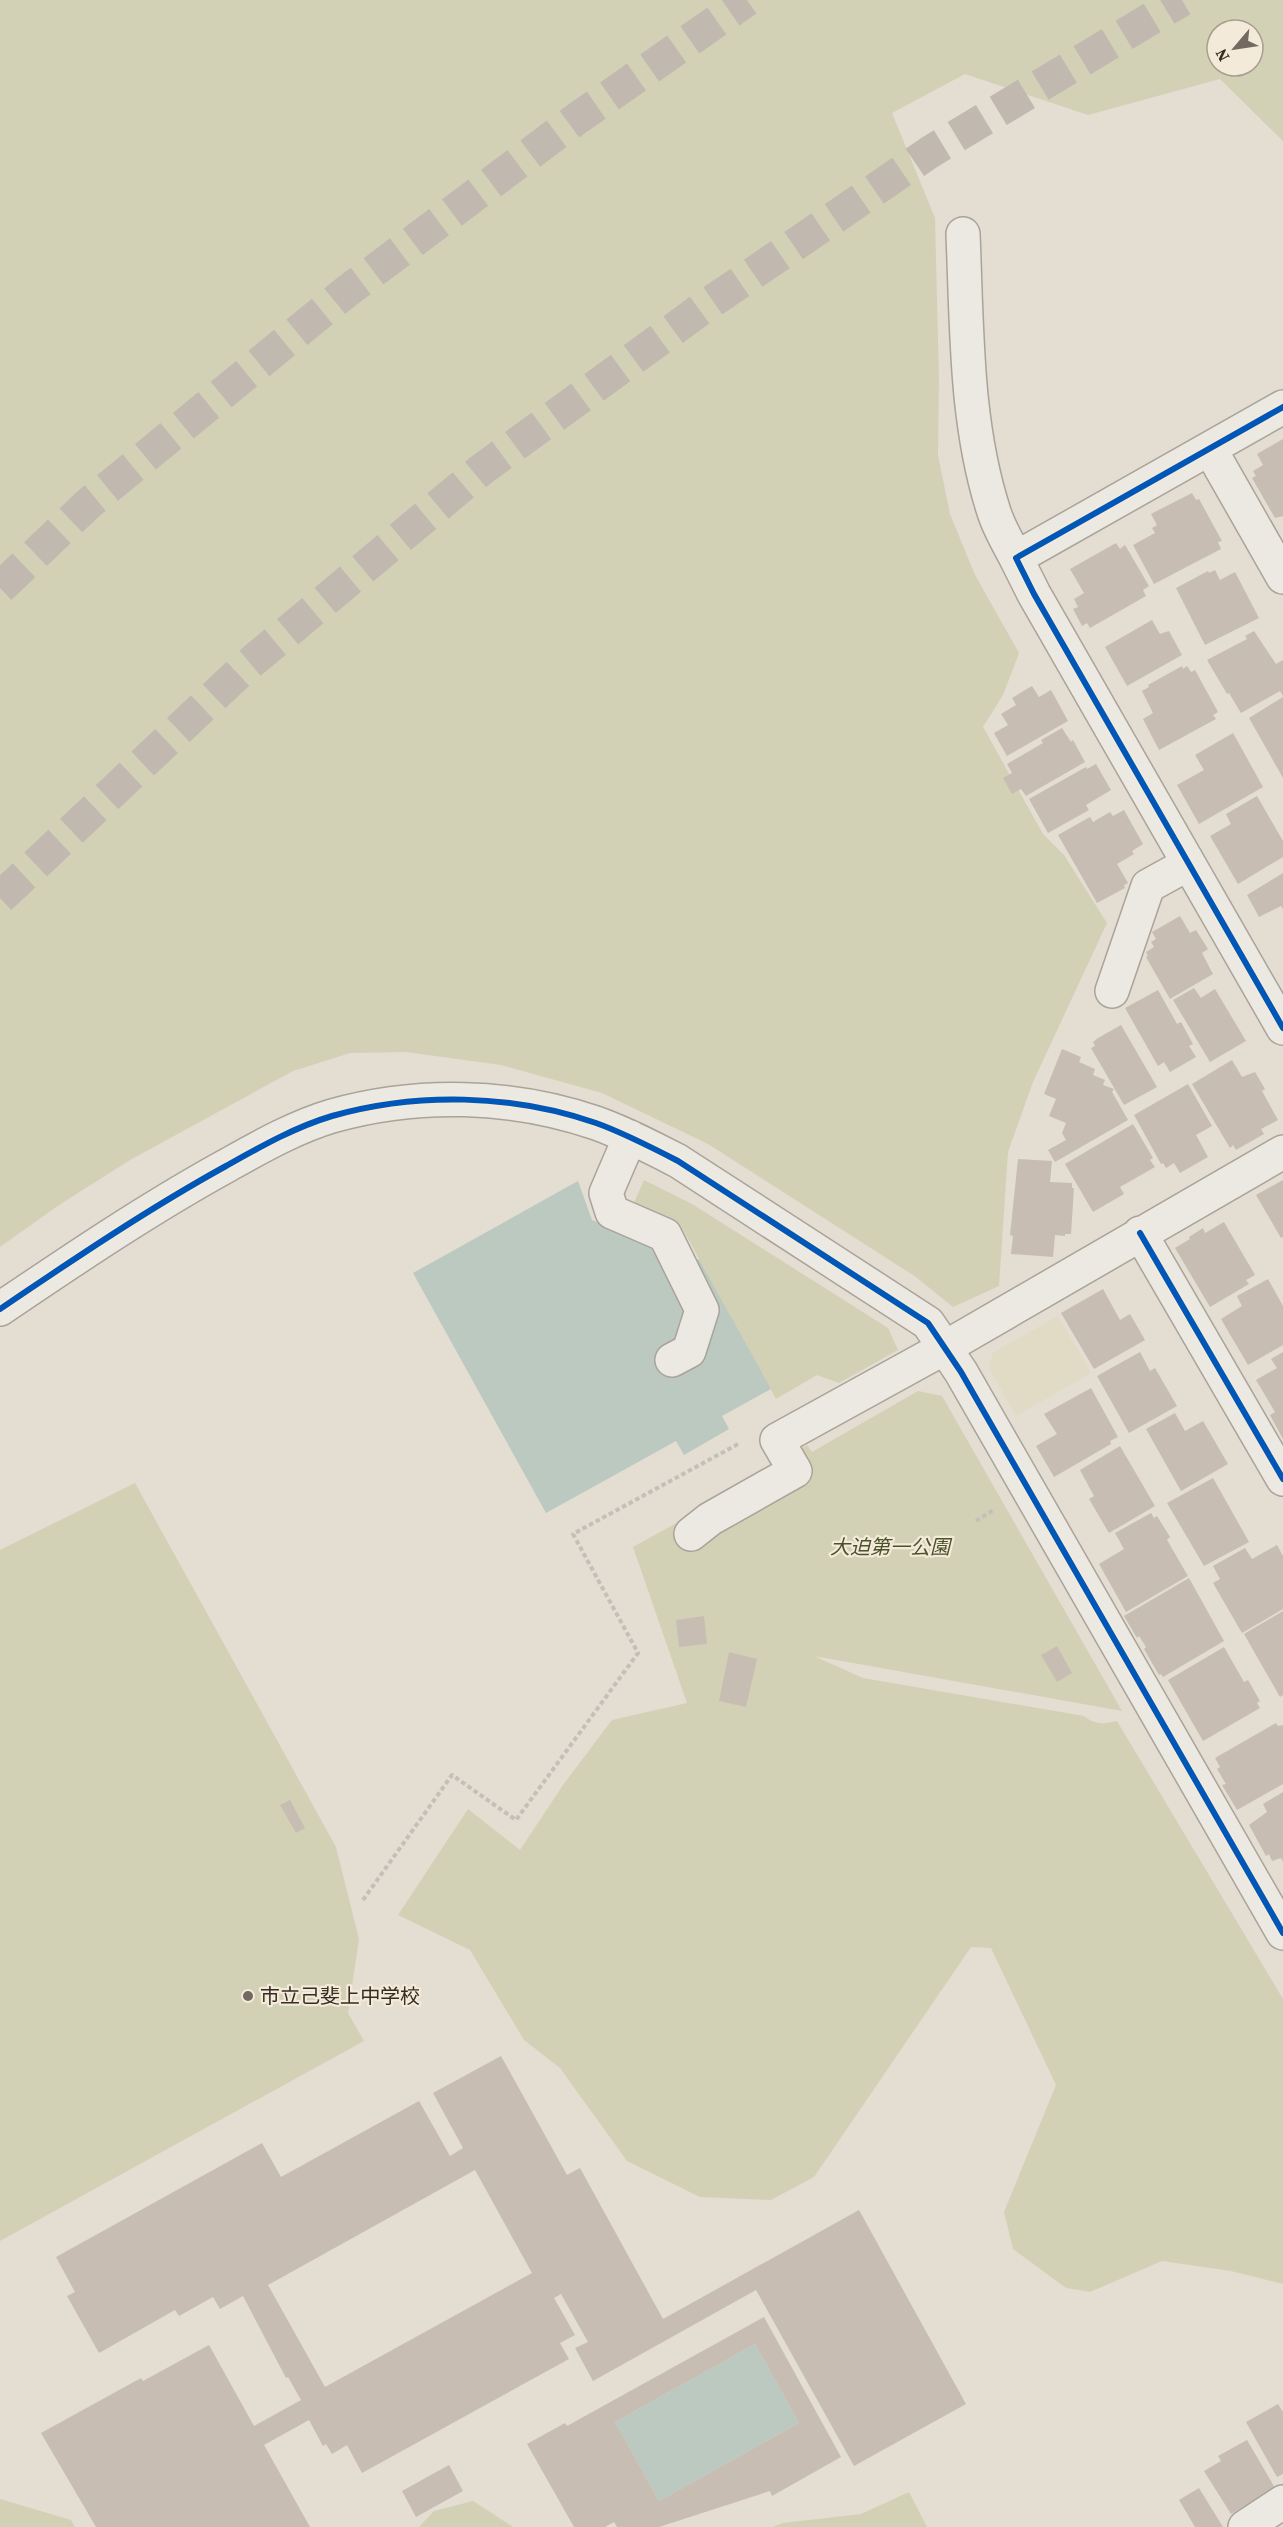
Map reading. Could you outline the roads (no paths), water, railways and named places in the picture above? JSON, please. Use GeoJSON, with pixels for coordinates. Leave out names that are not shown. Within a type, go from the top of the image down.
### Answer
{"type":"FeatureCollection","features":[{"type":"Feature","properties":{"kind":"street"},"geometry":{"type":"LineString","coordinates":[[963,234],[971,401],[979,453],[995,515],[1034,594],[1283,1028]]}},
{"type":"Feature","properties":{"kind":"street"},"geometry":{"type":"LineString","coordinates":[[1016,558],[1283,407]]}},
{"type":"Feature","properties":{"kind":"street"},"geometry":{"type":"LineString","coordinates":[[1210,448],[1283,577]]}},
{"type":"Feature","properties":{"kind":"street"},"geometry":{"type":"LineString","coordinates":[[1112,991],[1148,886],[1188,864]]}},
{"type":"Feature","properties":{"kind":"street"},"geometry":{"type":"LineString","coordinates":[[0,1309],[173,1196],[255,1150],[331,1116],[388,1104],[455,1099],[485,1100],[558,1112],[596,1123],[630,1137],[678,1161],[928,1323],[946,1347],[1274,1897],[1283,1933]]}},
{"type":"Feature","properties":{"kind":"street"},"geometry":{"type":"LineString","coordinates":[[630,1137],[606,1193],[612,1212],[665,1235],[702,1310],[689,1351],[672,1360]]}},
{"type":"Feature","properties":{"kind":"street"},"geometry":{"type":"LineString","coordinates":[[691,1534],[710,1519],[795,1471],[777,1440],[946,1347],[1283,1152]]}},
{"type":"Feature","properties":{"kind":"street"},"geometry":{"type":"LineString","coordinates":[[1140,1233],[1283,1479]]}},
{"type":"Feature","properties":{"kind":"street"},"geometry":{"type":"LineString","coordinates":[[1245,2527],[1283,2502]]}},
{"type":"Feature","properties":{"kind":"tunnel"},"geometry":{"type":"LineString","coordinates":[[0,588],[88,504],[346,292],[575,120],[747,0]]}},
{"type":"Feature","properties":{"kind":"tunnel"},"geometry":{"type":"LineString","coordinates":[[0,898],[243,669],[481,470],[704,307],[930,152],[1182,0]]}},
{"type":"Feature","properties":{"kind":"place","name":"市立己斐上中学校"},"geometry":{"type":"Point","coordinates":[248,1996]}},
{"type":"Feature","properties":{"kind":"park label","name":"大迫第一公園"},"geometry":{"type":"Point","coordinates":[890,1547]}}]}
